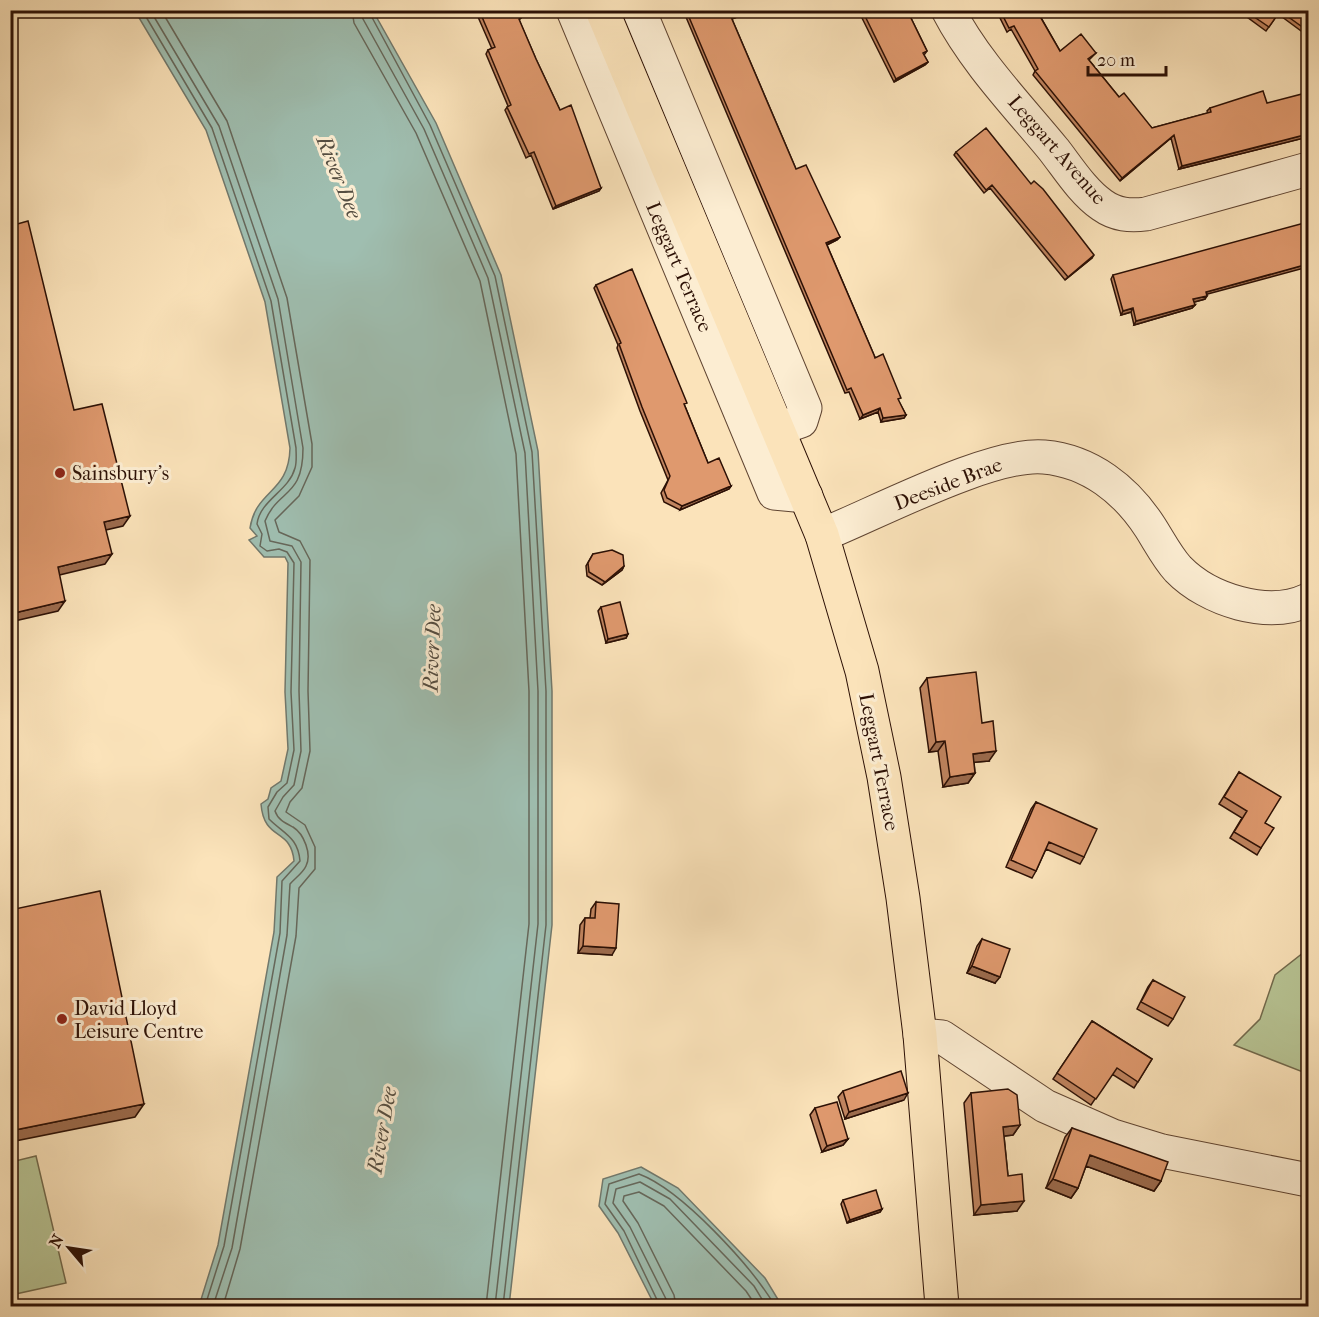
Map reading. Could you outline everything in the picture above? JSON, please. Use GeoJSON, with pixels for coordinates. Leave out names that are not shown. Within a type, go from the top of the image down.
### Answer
{"type":"FeatureCollection","features":[{"type":"Feature","properties":{"kind":"main road","name":"Leggart Terrace"},"geometry":{"type":"LineString","coordinates":[[602,10],[822,535],[862,671],[884,777],[920,1035],[942,1306]]}},
{"type":"Feature","properties":{"kind":"street","name":"Leggart Terrace"},"geometry":{"type":"LineString","coordinates":[[573,10],[774,493],[806,496]]}},
{"type":"Feature","properties":{"kind":"street"},"geometry":{"type":"LineString","coordinates":[[639,10],[805,408],[801,422],[778,429]]}},
{"type":"Feature","properties":{"kind":"street","name":"Leggart Avenue"},"geometry":{"type":"LineString","coordinates":[[948,10],[976,56],[1080,181],[1101,205],[1117,213],[1131,216],[1146,214],[1308,169]]}},
{"type":"Feature","properties":{"kind":"street","name":"Deeside Brae"},"geometry":{"type":"LineString","coordinates":[[822,535],[982,468],[1042,456],[1074,462],[1096,473],[1121,491],[1149,525],[1179,569],[1211,592],[1246,605],[1270,607],[1297,606],[1308,600]]}},
{"type":"Feature","properties":{"kind":"street"},"geometry":{"type":"LineString","coordinates":[[920,1035],[942,1037],[1045,1106],[1113,1136],[1162,1151],[1308,1180]]}},
{"type":"Feature","properties":{"kind":"green space"},"geometry":{"type":"Polygon","coordinates":[[[1308,949],[1308,1074],[1234,1045],[1260,1019],[1275,975],[1308,949]]]}},
{"type":"Feature","properties":{"kind":"green space"},"geometry":{"type":"Polygon","coordinates":[[[36,1156],[66,1283],[11,1295],[11,1162],[36,1156]]]}},
{"type":"Feature","properties":{"kind":"water","name":"River Dee"},"geometry":{"type":"Polygon","coordinates":[[[135,11],[373,11],[436,123],[501,275],[538,451],[552,691],[552,925],[509,1306],[199,1306],[218,1245],[274,932],[277,877],[294,861],[288,843],[267,824],[261,804],[268,799],[271,788],[281,781],[288,749],[285,692],[288,563],[285,557],[264,557],[249,540],[257,536],[250,528],[253,515],[284,474],[290,448],[265,302],[206,130],[135,11]]]}},
{"type":"Feature","properties":{"kind":"water"},"geometry":{"type":"Polygon","coordinates":[[[641,1167],[678,1188],[765,1278],[782,1306],[655,1306],[618,1233],[599,1206],[603,1179],[641,1167]]]}},
{"type":"Feature","properties":{"kind":"building"},"geometry":{"type":"Polygon","coordinates":[[[479,10],[518,10],[521,18],[519,19],[560,110],[571,105],[601,188],[556,206],[534,152],[529,154],[507,107],[511,105],[488,50],[495,47],[479,10]]]}},
{"type":"Feature","properties":{"kind":"building"},"geometry":{"type":"Polygon","coordinates":[[[686,10],[742,10],[731,17],[796,169],[806,165],[840,237],[826,243],[875,358],[883,354],[901,398],[898,399],[906,415],[883,418],[880,408],[863,415],[851,388],[847,390],[686,10]]]}},
{"type":"Feature","properties":{"kind":"building"},"geometry":{"type":"Polygon","coordinates":[[[862,10],[907,10],[927,51],[923,53],[928,62],[896,79],[862,10]]]}},
{"type":"Feature","properties":{"kind":"building"},"geometry":{"type":"Polygon","coordinates":[[[1000,10],[1042,10],[1038,13],[1060,51],[1081,34],[1096,53],[1088,59],[1119,97],[1124,93],[1152,128],[1211,112],[1210,108],[1263,91],[1267,103],[1302,94],[1308,106],[1308,134],[1182,166],[1174,135],[1122,178],[1035,71],[1038,69],[1014,26],[1009,28],[1000,10]]]}},
{"type":"Feature","properties":{"kind":"building"},"geometry":{"type":"Polygon","coordinates":[[[1252,10],[1308,10],[1308,31],[1280,11],[1269,27],[1250,14],[1252,10]]]}},
{"type":"Feature","properties":{"kind":"building"},"geometry":{"type":"Polygon","coordinates":[[[986,128],[1031,184],[1034,181],[1043,189],[1094,255],[1068,277],[992,185],[986,190],[956,152],[986,128]]]}},
{"type":"Feature","properties":{"kind":"building","name":"Sainsbury's"},"geometry":{"type":"Polygon","coordinates":[[[28,221],[74,410],[102,404],[130,516],[104,522],[112,554],[58,567],[65,601],[10,614],[10,226],[28,221]]]}},
{"type":"Feature","properties":{"kind":"building"},"geometry":{"type":"Polygon","coordinates":[[[1308,222],[1308,264],[1206,292],[1207,296],[1193,299],[1195,305],[1136,321],[1133,308],[1123,311],[1113,275],[1308,222]]]}},
{"type":"Feature","properties":{"kind":"building"},"geometry":{"type":"Polygon","coordinates":[[[632,269],[687,403],[684,404],[708,463],[719,458],[731,486],[682,506],[667,498],[664,490],[670,476],[642,407],[619,344],[621,343],[596,285],[632,269]]]}},
{"type":"Feature","properties":{"kind":"building"},"geometry":{"type":"Polygon","coordinates":[[[612,550],[623,555],[624,566],[605,582],[589,572],[588,563],[593,554],[612,550]]]}},
{"type":"Feature","properties":{"kind":"building"},"geometry":{"type":"Polygon","coordinates":[[[620,602],[628,634],[608,639],[601,607],[620,602]]]}},
{"type":"Feature","properties":{"kind":"building"},"geometry":{"type":"Polygon","coordinates":[[[976,672],[982,723],[993,721],[996,751],[973,754],[975,773],[950,777],[945,741],[936,742],[927,678],[976,672]]]}},
{"type":"Feature","properties":{"kind":"building"},"geometry":{"type":"Polygon","coordinates":[[[1239,772],[1281,797],[1265,823],[1274,828],[1261,848],[1234,832],[1247,811],[1224,797],[1239,772]]]}},
{"type":"Feature","properties":{"kind":"building"},"geometry":{"type":"Polygon","coordinates":[[[1036,802],[1097,829],[1084,857],[1049,842],[1036,871],[1011,860],[1036,802]]]}},
{"type":"Feature","properties":{"kind":"building","name":"David Lloyd Leisure Centre"},"geometry":{"type":"Polygon","coordinates":[[[100,891],[144,1104],[10,1131],[10,910],[100,891]]]}},
{"type":"Feature","properties":{"kind":"building"},"geometry":{"type":"Polygon","coordinates":[[[596,902],[619,904],[616,948],[583,946],[585,918],[595,918],[596,902]]]}},
{"type":"Feature","properties":{"kind":"building"},"geometry":{"type":"Polygon","coordinates":[[[982,939],[1010,949],[1000,977],[972,966],[982,939]]]}},
{"type":"Feature","properties":{"kind":"building"},"geometry":{"type":"Polygon","coordinates":[[[1153,980],[1185,997],[1173,1019],[1141,1002],[1153,980]]]}},
{"type":"Feature","properties":{"kind":"building"},"geometry":{"type":"Polygon","coordinates":[[[1092,1021],[1152,1059],[1138,1082],[1117,1068],[1096,1099],[1057,1073],[1092,1021]]]}},
{"type":"Feature","properties":{"kind":"building"},"geometry":{"type":"Polygon","coordinates":[[[901,1071],[908,1093],[849,1112],[843,1091],[901,1071]]]}},
{"type":"Feature","properties":{"kind":"building"},"geometry":{"type":"Polygon","coordinates":[[[1008,1089],[1017,1095],[1020,1125],[1003,1127],[1008,1176],[1022,1174],[1024,1201],[981,1205],[971,1093],[1008,1089]]]}},
{"type":"Feature","properties":{"kind":"building"},"geometry":{"type":"Polygon","coordinates":[[[837,1102],[848,1139],[827,1146],[815,1108],[837,1102]]]}},
{"type":"Feature","properties":{"kind":"building"},"geometry":{"type":"Polygon","coordinates":[[[1072,1128],[1168,1162],[1161,1181],[1090,1155],[1078,1188],[1053,1179],[1072,1128]]]}},
{"type":"Feature","properties":{"kind":"building"},"geometry":{"type":"Polygon","coordinates":[[[876,1190],[882,1209],[850,1220],[843,1200],[876,1190]]]}},
{"type":"Feature","properties":{"kind":"place","name":"Sainsbury's"},"geometry":{"type":"Point","coordinates":[60,473]}},
{"type":"Feature","properties":{"kind":"place","name":"David Lloyd Leisure Centre"},"geometry":{"type":"Point","coordinates":[62,1019]}}]}
